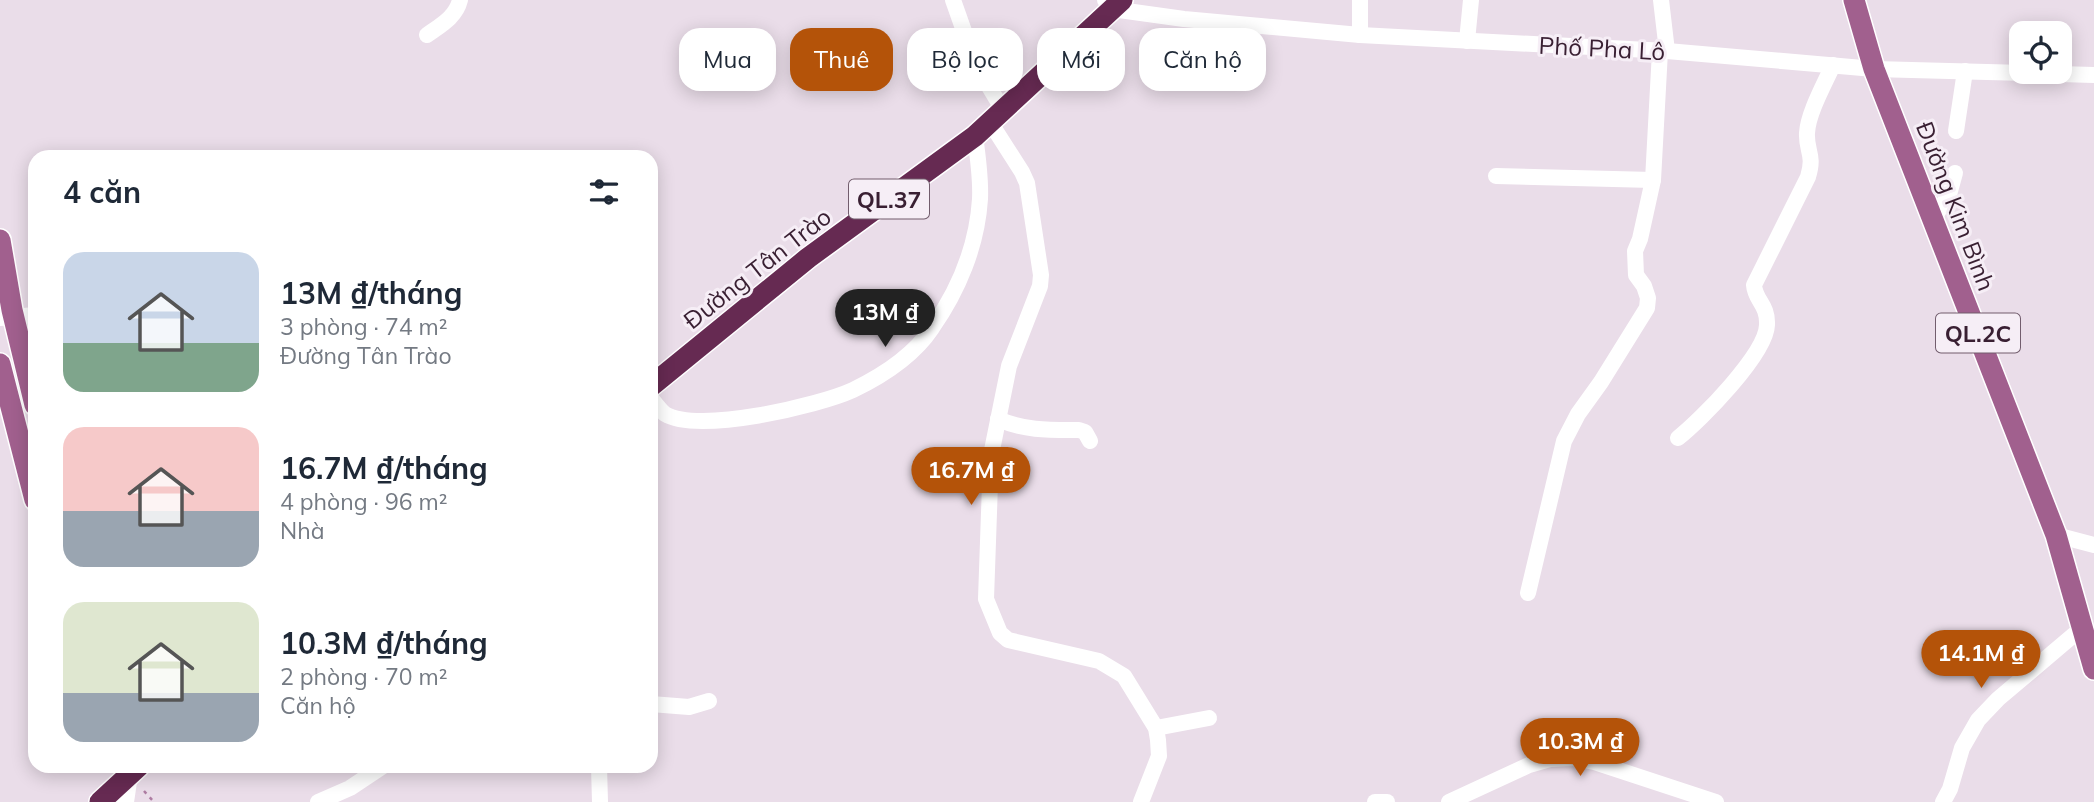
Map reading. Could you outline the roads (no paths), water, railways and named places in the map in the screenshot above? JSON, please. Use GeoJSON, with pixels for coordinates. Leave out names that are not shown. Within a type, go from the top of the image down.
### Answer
{"type":"FeatureCollection","features":[{"type":"Feature","properties":{"kind":"highway","name":"Đường Tân Trào"},"geometry":{"type":"LineString","coordinates":[[658,380],[808,258],[989,123],[1116,2]]}},
{"type":"Feature","properties":{"kind":"highway"},"geometry":{"type":"LineString","coordinates":[[100,802],[126,779]]}},
{"type":"Feature","properties":{"kind":"main road","name":"Đường Kim Bình"},"geometry":{"type":"LineString","coordinates":[[1854,0],[1874,69],[2056,535],[2094,669]]}},
{"type":"Feature","properties":{"kind":"main road"},"geometry":{"type":"LineString","coordinates":[[0,240],[7,317],[28,383]]}},
{"type":"Feature","properties":{"kind":"main road"},"geometry":{"type":"LineString","coordinates":[[0,364],[28,473]]}},
{"type":"Feature","properties":{"kind":"street"},"geometry":{"type":"LineString","coordinates":[[427,35],[452,17],[460,0]]}},
{"type":"Feature","properties":{"kind":"street"},"geometry":{"type":"LineString","coordinates":[[953,0],[976,65],[989,123],[1027,183],[1041,275],[1040,286],[1009,366],[991,455],[986,599],[1000,633],[1008,640],[1099,661],[1124,676],[1156,728],[1159,756],[1141,802]]}},
{"type":"Feature","properties":{"kind":"street"},"geometry":{"type":"LineString","coordinates":[[1360,0],[1360,35]]}},
{"type":"Feature","properties":{"kind":"street"},"geometry":{"type":"LineString","coordinates":[[1467,41],[1471,0]]}},
{"type":"Feature","properties":{"kind":"street"},"geometry":{"type":"LineString","coordinates":[[1528,593],[1564,441],[1578,414],[1647,308],[1648,298],[1644,286],[1636,275],[1635,251],[1653,180],[1663,51],[1661,0]]}},
{"type":"Feature","properties":{"kind":"street","name":"Phố Pha Lô"},"geometry":{"type":"LineString","coordinates":[[1116,2],[1184,19],[1360,35],[1663,51],[1874,69],[2094,75]]}},
{"type":"Feature","properties":{"kind":"street"},"geometry":{"type":"LineString","coordinates":[[1678,438],[1710,411],[1764,340],[1767,311],[1754,292],[1754,285],[1808,177],[1812,160],[1807,134],[1809,123],[1833,65]]}},
{"type":"Feature","properties":{"kind":"street"},"geometry":{"type":"LineString","coordinates":[[1956,131],[1965,71]]}},
{"type":"Feature","properties":{"kind":"street"},"geometry":{"type":"LineString","coordinates":[[658,405],[666,414],[689,421],[708,422],[746,417],[827,400],[852,390],[892,367],[932,329],[968,262],[980,202],[980,179],[989,123]]}},
{"type":"Feature","properties":{"kind":"street"},"geometry":{"type":"LineString","coordinates":[[1933,219],[1949,195],[1955,173]]}},
{"type":"Feature","properties":{"kind":"street"},"geometry":{"type":"LineString","coordinates":[[1496,176],[1653,180]]}},
{"type":"Feature","properties":{"kind":"street"},"geometry":{"type":"LineString","coordinates":[[7,317],[28,316]]}},
{"type":"Feature","properties":{"kind":"street"},"geometry":{"type":"LineString","coordinates":[[998,419],[1014,426],[1038,430],[1079,430],[1085,432],[1090,441]]}},
{"type":"Feature","properties":{"kind":"street"},"geometry":{"type":"LineString","coordinates":[[2056,535],[2094,545]]}},
{"type":"Feature","properties":{"kind":"street"},"geometry":{"type":"LineString","coordinates":[[1943,802],[1950,789],[1962,748],[1978,720],[1998,699],[2083,627]]}},
{"type":"Feature","properties":{"kind":"street"},"geometry":{"type":"LineString","coordinates":[[658,705],[689,708],[709,701]]}},
{"type":"Feature","properties":{"kind":"street"},"geometry":{"type":"LineString","coordinates":[[1156,728],[1209,718]]}},
{"type":"Feature","properties":{"kind":"street"},"geometry":{"type":"LineString","coordinates":[[1459,800],[1529,765],[1550,759],[1572,758],[1594,762],[1716,802]]}},
{"type":"Feature","properties":{"kind":"street"},"geometry":{"type":"LineString","coordinates":[[318,802],[350,788],[372,773]]}},
{"type":"Feature","properties":{"kind":"street"},"geometry":{"type":"LineString","coordinates":[[598,773],[600,802]]}},
{"type":"Feature","properties":{"kind":"street"},"geometry":{"type":"LineString","coordinates":[[1375,802],[1387,802]]}}]}
